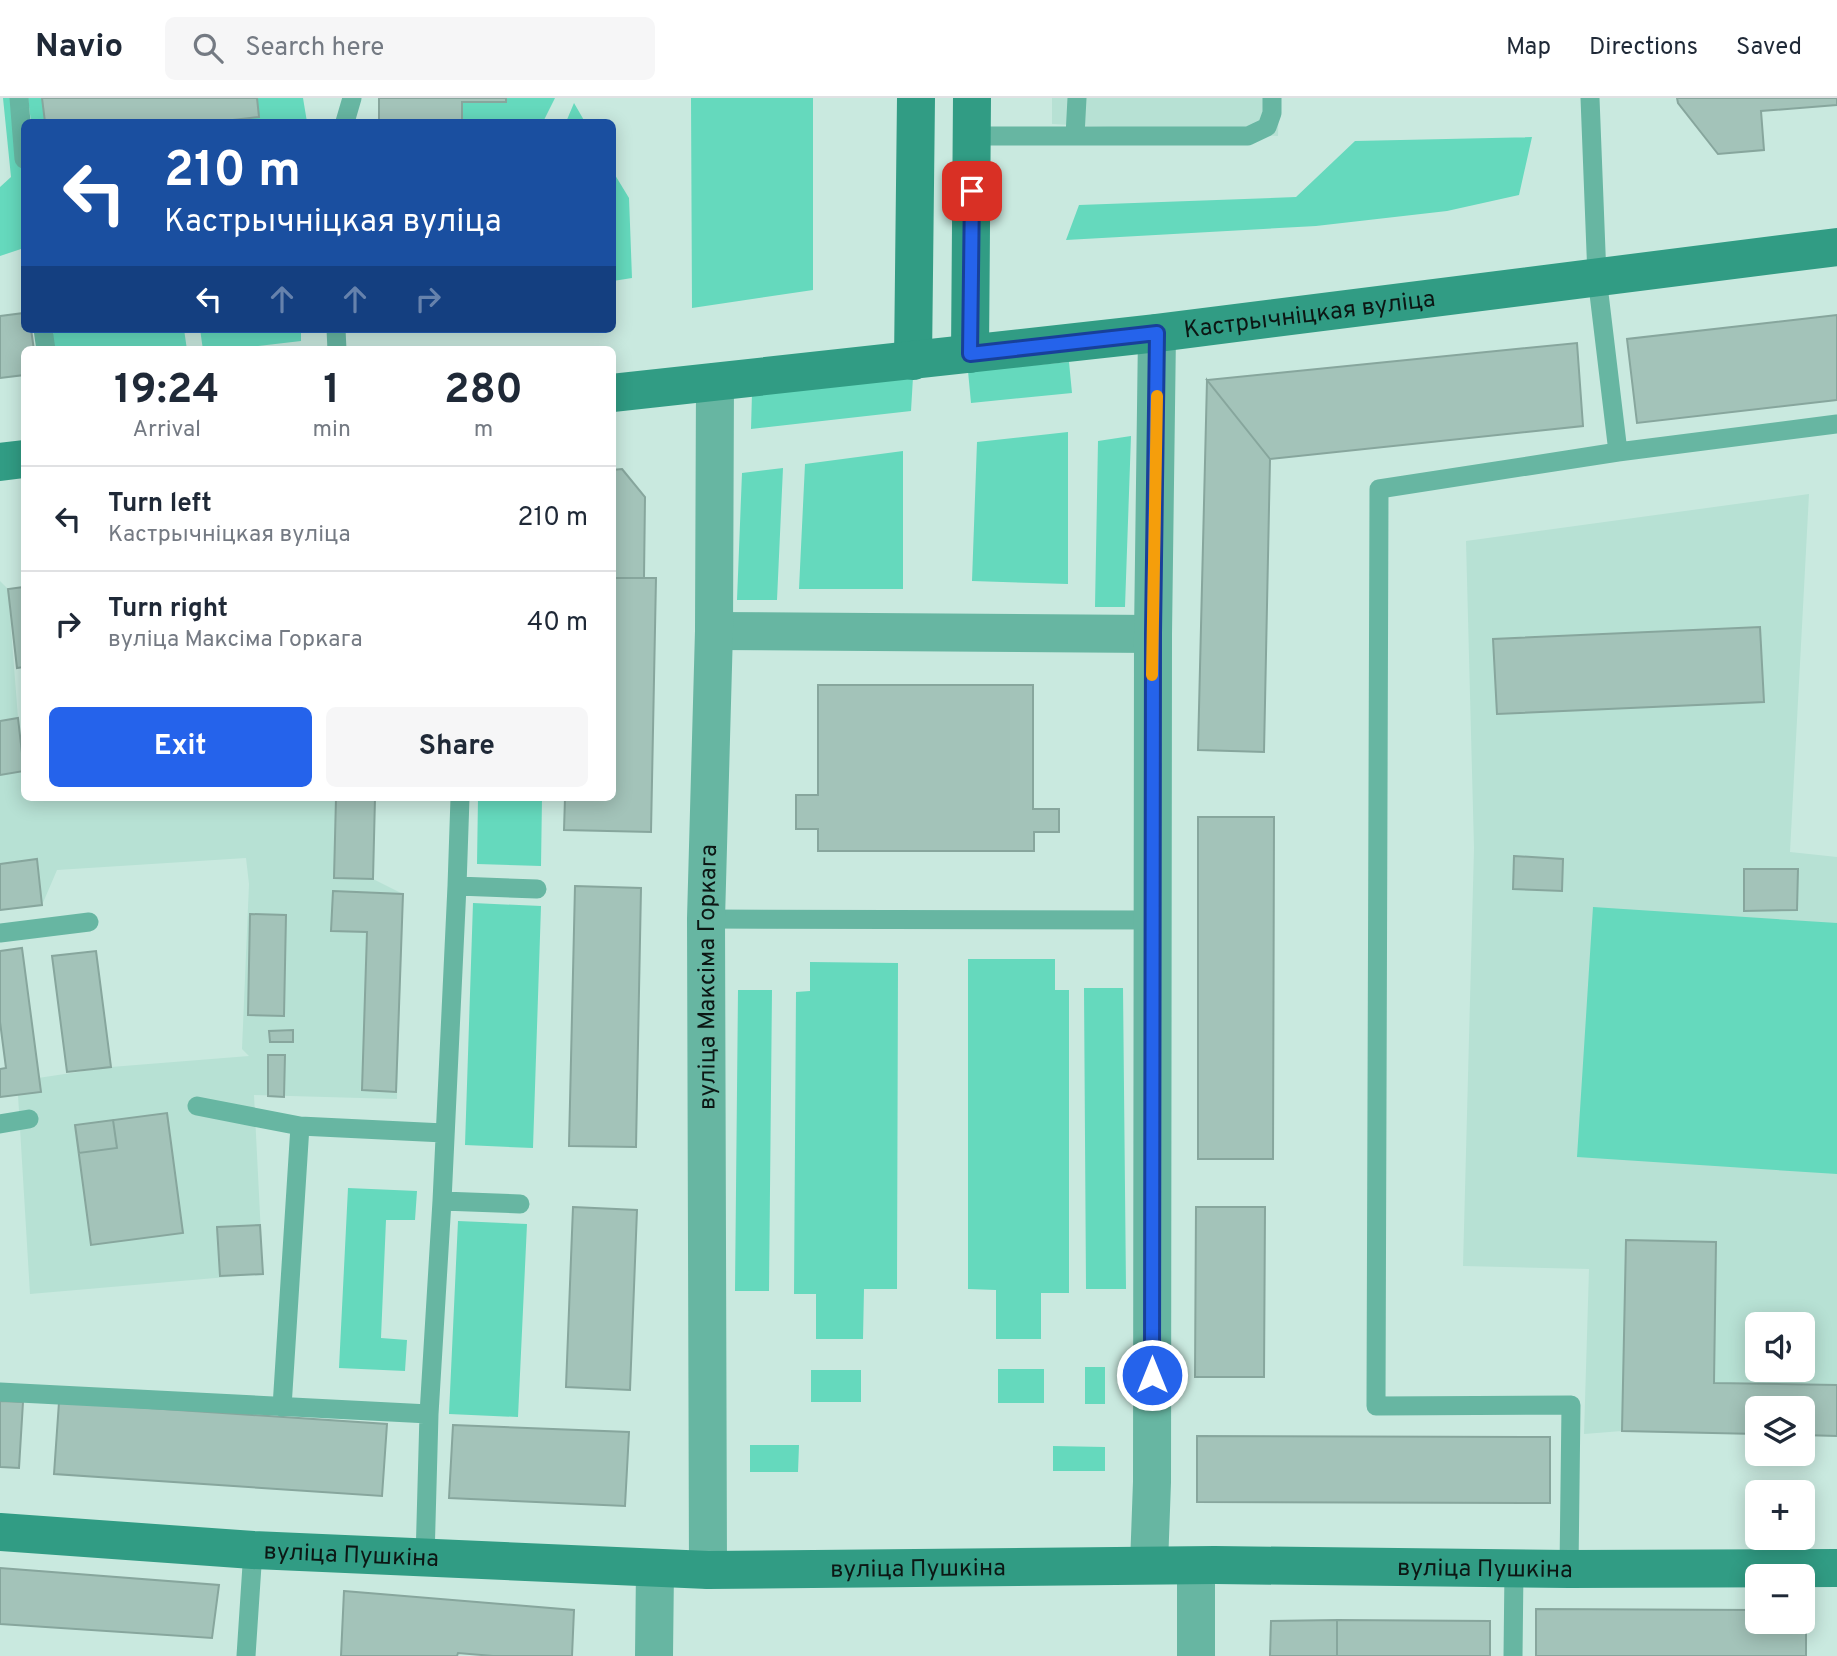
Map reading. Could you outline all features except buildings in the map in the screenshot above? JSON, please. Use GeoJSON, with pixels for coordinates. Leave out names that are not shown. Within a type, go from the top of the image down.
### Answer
{"type":"FeatureCollection","features":[{"type":"Feature","properties":{"kind":"main road"},"geometry":{"type":"LineString","coordinates":[[913,360],[916,98]]}},
{"type":"Feature","properties":{"kind":"main road"},"geometry":{"type":"LineString","coordinates":[[970,354],[972,98]]}},
{"type":"Feature","properties":{"kind":"main road","name":"Кастрычніцкая вуліца"},"geometry":{"type":"LineString","coordinates":[[616,393],[1157,333],[1837,247]]}},
{"type":"Feature","properties":{"kind":"main road"},"geometry":{"type":"LineString","coordinates":[[0,462],[21,459]]}},
{"type":"Feature","properties":{"kind":"main road","name":"вуліца Пушкіна"},"geometry":{"type":"LineString","coordinates":[[0,1532],[253,1550],[655,1569],[1149,1565],[1514,1569],[1837,1568]]}},
{"type":"Feature","properties":{"kind":"street"},"geometry":{"type":"LineString","coordinates":[[1149,1565],[1152,1482],[1153,634],[1157,333]]}},
{"type":"Feature","properties":{"kind":"street","name":"вуліца Максіма Горкага"},"geometry":{"type":"LineString","coordinates":[[708,1570],[706,919],[714,631],[715,382]]}},
{"type":"Feature","properties":{"kind":"street"},"geometry":{"type":"LineString","coordinates":[[714,631],[1153,634]]}},
{"type":"Feature","properties":{"kind":"street"},"geometry":{"type":"LineString","coordinates":[[1196,1566],[1196,1656]]}},
{"type":"Feature","properties":{"kind":"street"},"geometry":{"type":"LineString","coordinates":[[654,1656],[655,1569]]}},
{"type":"Feature","properties":{"kind":"lane"},"geometry":{"type":"LineString","coordinates":[[19,98],[21,122]]}},
{"type":"Feature","properties":{"kind":"lane"},"geometry":{"type":"LineString","coordinates":[[346,119],[352,98]]}},
{"type":"Feature","properties":{"kind":"lane"},"geometry":{"type":"LineString","coordinates":[[1075,136],[1077,98]]}},
{"type":"Feature","properties":{"kind":"lane"},"geometry":{"type":"LineString","coordinates":[[972,136],[1248,136],[1267,127],[1272,113],[1272,98]]}},
{"type":"Feature","properties":{"kind":"lane"},"geometry":{"type":"LineString","coordinates":[[1590,98],[1597,277],[1618,452]]}},
{"type":"Feature","properties":{"kind":"lane"},"geometry":{"type":"LineString","coordinates":[[1569,1569],[1571,1405],[1376,1406],[1379,489],[1618,452],[1837,424]]}},
{"type":"Feature","properties":{"kind":"lane"},"geometry":{"type":"LineString","coordinates":[[425,1559],[429,1414],[442,1201],[460,801]]}},
{"type":"Feature","properties":{"kind":"lane"},"geometry":{"type":"LineString","coordinates":[[457,886],[537,889]]}},
{"type":"Feature","properties":{"kind":"lane"},"geometry":{"type":"LineString","coordinates":[[706,919],[1152,920]]}},
{"type":"Feature","properties":{"kind":"lane"},"geometry":{"type":"LineString","coordinates":[[0,933],[89,922]]}},
{"type":"Feature","properties":{"kind":"lane"},"geometry":{"type":"LineString","coordinates":[[197,1106],[300,1126],[444,1133]]}},
{"type":"Feature","properties":{"kind":"lane"},"geometry":{"type":"LineString","coordinates":[[0,1124],[29,1119]]}},
{"type":"Feature","properties":{"kind":"lane"},"geometry":{"type":"LineString","coordinates":[[282,1407],[300,1126]]}},
{"type":"Feature","properties":{"kind":"lane"},"geometry":{"type":"LineString","coordinates":[[442,1201],[520,1204]]}},
{"type":"Feature","properties":{"kind":"lane"},"geometry":{"type":"LineString","coordinates":[[0,1392],[429,1414]]}},
{"type":"Feature","properties":{"kind":"lane"},"geometry":{"type":"LineString","coordinates":[[246,1656],[253,1550]]}},
{"type":"Feature","properties":{"kind":"lane"},"geometry":{"type":"LineString","coordinates":[[1513,1656],[1514,1569]]}},
{"type":"Feature","properties":{"kind":"shaded area"},"geometry":{"type":"Polygon","coordinates":[[[1052,98],[1279,98],[1278,136],[1052,124],[1052,98]]]}},
{"type":"Feature","properties":{"kind":"shaded area"},"geometry":{"type":"Polygon","coordinates":[[[1809,494],[1790,852],[1837,857],[1837,1436],[1815,1435],[1815,1396],[1745,1396],[1745,1434],[1622,1431],[1584,1434],[1589,1269],[1463,1266],[1474,848],[1466,541],[1809,494]]]}},
{"type":"Feature","properties":{"kind":"shaded area"},"geometry":{"type":"Polygon","coordinates":[[[0,581],[8,589],[21,736],[21,801],[373,801],[373,879],[403,894],[397,1099],[254,1095],[263,1274],[30,1294],[18,1095],[38,1078],[111,1067],[249,1056],[242,1049],[249,884],[246,858],[57,870],[42,905],[0,910],[0,581]]]}},
{"type":"Feature","properties":{"kind":"green space"},"geometry":{"type":"Polygon","coordinates":[[[3,98],[18,98],[21,128],[21,249],[0,256],[0,187],[11,177],[3,98]]]}},
{"type":"Feature","properties":{"kind":"green space"},"geometry":{"type":"Polygon","coordinates":[[[28,98],[42,98],[45,119],[31,119],[28,98]]]}},
{"type":"Feature","properties":{"kind":"green space"},"geometry":{"type":"Polygon","coordinates":[[[257,98],[303,98],[306,119],[242,119],[259,117],[257,98]]]}},
{"type":"Feature","properties":{"kind":"green space"},"geometry":{"type":"Polygon","coordinates":[[[506,98],[555,98],[544,119],[462,119],[462,102],[506,98]]]}},
{"type":"Feature","properties":{"kind":"green space"},"geometry":{"type":"Polygon","coordinates":[[[691,98],[813,98],[813,290],[692,308],[691,98]]]}},
{"type":"Feature","properties":{"kind":"green space"},"geometry":{"type":"Polygon","coordinates":[[[574,103],[583,119],[567,119],[574,103]]]}},
{"type":"Feature","properties":{"kind":"green space"},"geometry":{"type":"Polygon","coordinates":[[[1532,137],[1519,195],[1447,211],[1316,226],[1066,240],[1079,205],[1296,197],[1355,141],[1532,137]]]}},
{"type":"Feature","properties":{"kind":"green space"},"geometry":{"type":"Polygon","coordinates":[[[616,177],[629,198],[632,278],[616,281],[616,177]]]}},
{"type":"Feature","properties":{"kind":"green space"},"geometry":{"type":"Polygon","coordinates":[[[53,333],[185,333],[186,346],[51,346],[53,333]]]}},
{"type":"Feature","properties":{"kind":"green space"},"geometry":{"type":"Polygon","coordinates":[[[201,333],[301,333],[301,341],[258,346],[202,346],[201,333]]]}},
{"type":"Feature","properties":{"kind":"green space"},"geometry":{"type":"Polygon","coordinates":[[[1069,362],[1072,393],[971,403],[968,371],[1069,362]]]}},
{"type":"Feature","properties":{"kind":"green space"},"geometry":{"type":"Polygon","coordinates":[[[913,377],[911,411],[751,429],[752,393],[913,377]]]}},
{"type":"Feature","properties":{"kind":"green space"},"geometry":{"type":"Polygon","coordinates":[[[1068,432],[1068,584],[972,581],[977,442],[1068,432]]]}},
{"type":"Feature","properties":{"kind":"green space"},"geometry":{"type":"Polygon","coordinates":[[[1131,436],[1125,607],[1095,607],[1098,441],[1131,436]]]}},
{"type":"Feature","properties":{"kind":"green space"},"geometry":{"type":"Polygon","coordinates":[[[903,451],[903,589],[799,589],[805,464],[903,451]]]}},
{"type":"Feature","properties":{"kind":"green space"},"geometry":{"type":"Polygon","coordinates":[[[783,468],[777,600],[737,600],[742,473],[783,468]]]}},
{"type":"Feature","properties":{"kind":"green space"},"geometry":{"type":"Polygon","coordinates":[[[478,801],[542,801],[541,866],[477,864],[478,801]]]}},
{"type":"Feature","properties":{"kind":"green space"},"geometry":{"type":"Polygon","coordinates":[[[473,903],[541,906],[533,1148],[465,1145],[473,903]]]}},
{"type":"Feature","properties":{"kind":"green space"},"geometry":{"type":"Polygon","coordinates":[[[1593,907],[1837,923],[1837,1174],[1577,1157],[1593,907]]]}},
{"type":"Feature","properties":{"kind":"green space"},"geometry":{"type":"Polygon","coordinates":[[[968,959],[1055,959],[1055,990],[1069,990],[1069,1293],[1041,1293],[1041,1339],[996,1339],[996,1290],[968,1289],[968,959]]]}},
{"type":"Feature","properties":{"kind":"green space"},"geometry":{"type":"Polygon","coordinates":[[[810,962],[898,963],[897,1289],[864,1289],[863,1339],[816,1339],[816,1294],[794,1294],[796,992],[810,991],[810,962]]]}},
{"type":"Feature","properties":{"kind":"green space"},"geometry":{"type":"Polygon","coordinates":[[[1084,988],[1123,988],[1126,1289],[1086,1289],[1084,988]]]}},
{"type":"Feature","properties":{"kind":"green space"},"geometry":{"type":"Polygon","coordinates":[[[738,990],[772,990],[769,1291],[735,1291],[738,990]]]}},
{"type":"Feature","properties":{"kind":"green space"},"geometry":{"type":"Polygon","coordinates":[[[348,1188],[417,1191],[415,1220],[386,1220],[381,1338],[407,1340],[405,1371],[339,1368],[348,1188]]]}},
{"type":"Feature","properties":{"kind":"green space"},"geometry":{"type":"Polygon","coordinates":[[[458,1221],[527,1224],[518,1417],[449,1414],[458,1221]]]}},
{"type":"Feature","properties":{"kind":"green space"},"geometry":{"type":"Polygon","coordinates":[[[1085,1367],[1105,1367],[1105,1404],[1085,1404],[1085,1367]]]}},
{"type":"Feature","properties":{"kind":"green space"},"geometry":{"type":"Polygon","coordinates":[[[998,1369],[1044,1369],[1044,1403],[998,1403],[998,1369]]]}},
{"type":"Feature","properties":{"kind":"green space"},"geometry":{"type":"Polygon","coordinates":[[[811,1370],[861,1370],[861,1402],[811,1402],[811,1370]]]}},
{"type":"Feature","properties":{"kind":"green space"},"geometry":{"type":"Polygon","coordinates":[[[750,1445],[799,1445],[798,1472],[750,1472],[750,1445]]]}},
{"type":"Feature","properties":{"kind":"green space"},"geometry":{"type":"Polygon","coordinates":[[[1053,1446],[1105,1447],[1105,1471],[1053,1471],[1053,1446]]]}},
{"type":"Feature","properties":{"kind":"slow traffic"},"geometry":{"type":"LineString","coordinates":[[1152,675],[1157,396]]}},
{"type":"Feature","properties":{"kind":"route"},"geometry":{"type":"LineString","coordinates":[[972,191],[970,354],[1157,333],[1153,634],[1152,1375]]}}]}
